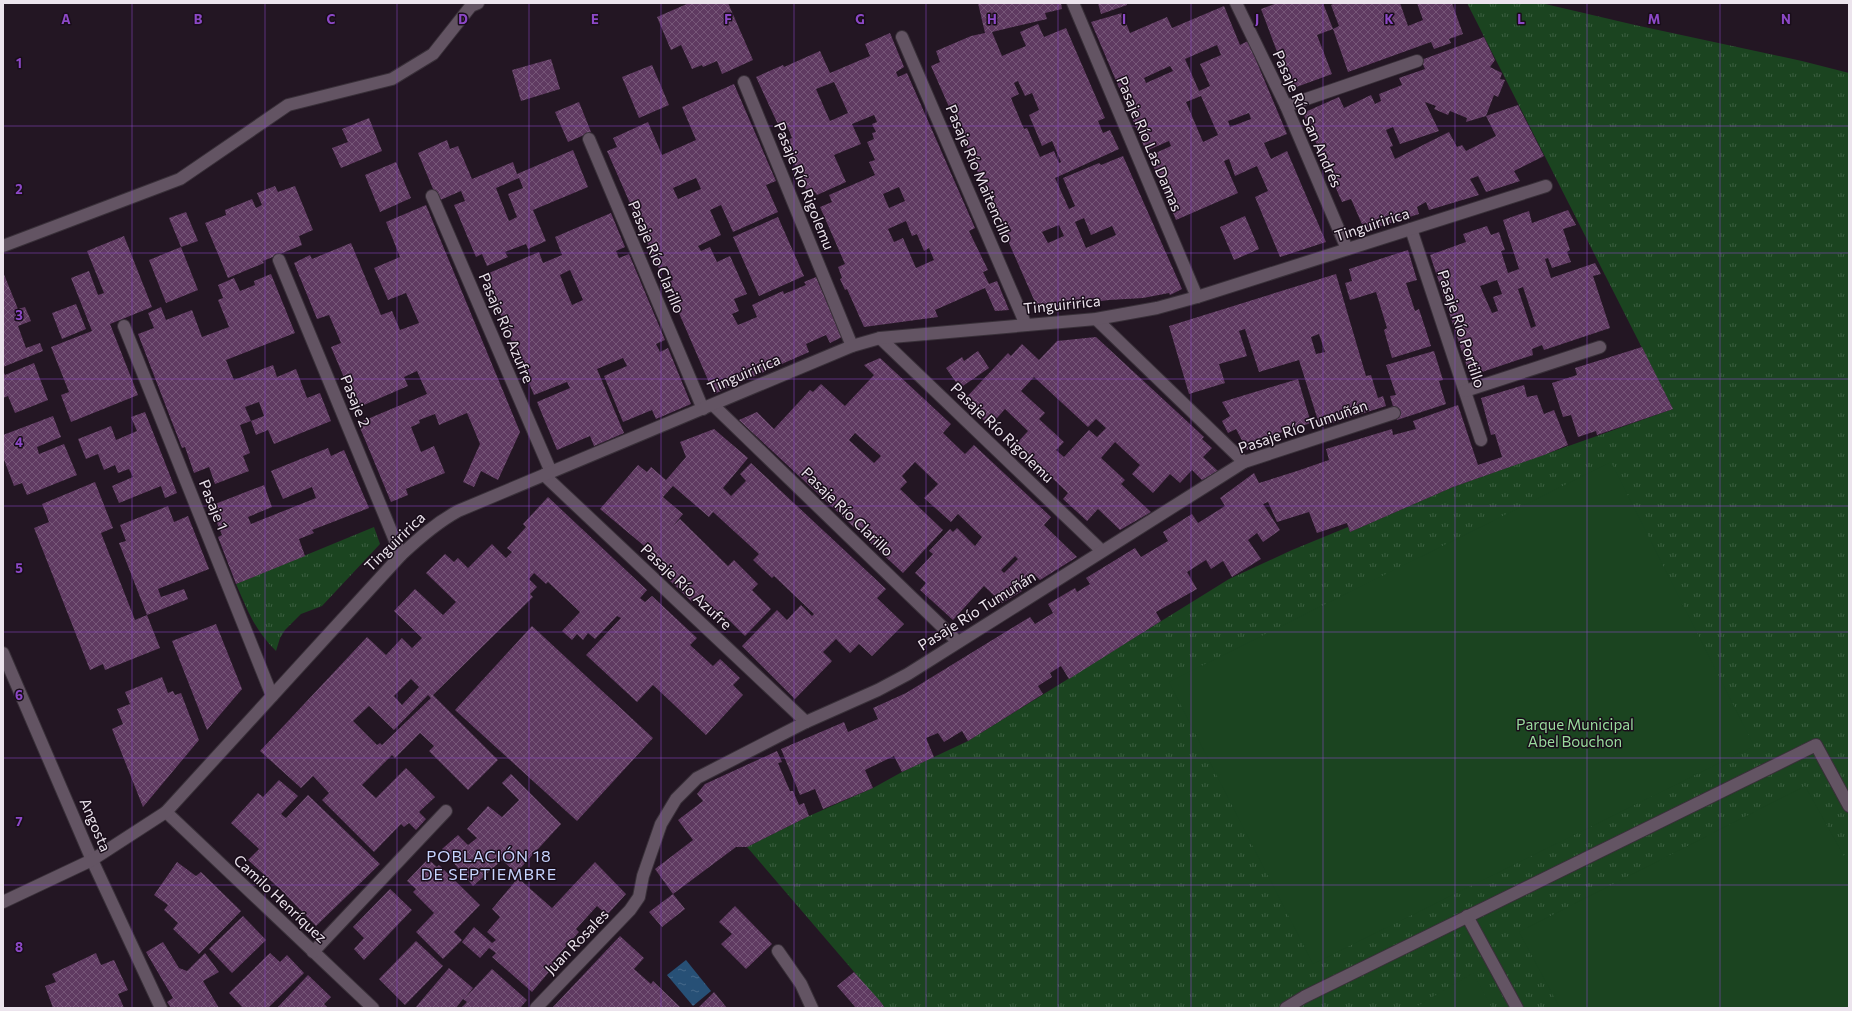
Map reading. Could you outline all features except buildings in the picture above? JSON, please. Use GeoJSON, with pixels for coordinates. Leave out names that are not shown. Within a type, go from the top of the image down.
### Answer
{"type":"FeatureCollection","features":[{"type":"Feature","properties":{"kind":"street"},"geometry":{"type":"LineString","coordinates":[[3,246],[180,179],[288,105],[392,78],[433,54],[471,6],[478,3]]}},
{"type":"Feature","properties":{"kind":"street","name":"Pasaje Río Las Damas"},"geometry":{"type":"LineString","coordinates":[[1073,3],[1197,297]]}},
{"type":"Feature","properties":{"kind":"street","name":"Pasaje Río San Andrés"},"geometry":{"type":"LineString","coordinates":[[1236,3],[1286,106],[1347,249]]}},
{"type":"Feature","properties":{"kind":"street","name":"Pasaje Río Maitencillo"},"geometry":{"type":"LineString","coordinates":[[902,37],[1026,324]]}},
{"type":"Feature","properties":{"kind":"street"},"geometry":{"type":"LineString","coordinates":[[1286,106],[1417,61]]}},
{"type":"Feature","properties":{"kind":"street","name":"Pasaje Río Rigolemu"},"geometry":{"type":"LineString","coordinates":[[744,82],[852,346]]}},
{"type":"Feature","properties":{"kind":"street","name":"Pasaje Río Clarillo"},"geometry":{"type":"LineString","coordinates":[[589,139],[708,407],[958,642]]}},
{"type":"Feature","properties":{"kind":"street","name":"Tinguiririca"},"geometry":{"type":"LineString","coordinates":[[3,902],[92,860],[166,812],[401,555],[423,534],[440,521],[458,511],[852,346],[880,338],[1096,319],[1158,308],[1197,297],[1546,186]]}},
{"type":"Feature","properties":{"kind":"street","name":"Pasaje Río Azufre"},"geometry":{"type":"LineString","coordinates":[[432,196],[547,474],[806,722]]}},
{"type":"Feature","properties":{"kind":"street","name":"Pasaje Río Portillo"},"geometry":{"type":"LineString","coordinates":[[1411,229],[1481,440]]}},
{"type":"Feature","properties":{"kind":"street","name":"Pasaje 2"},"geometry":{"type":"LineString","coordinates":[[279,260],[401,555]]}},
{"type":"Feature","properties":{"kind":"street"},"geometry":{"type":"LineString","coordinates":[[1096,319],[1244,462]]}},
{"type":"Feature","properties":{"kind":"street","name":"Pasaje 1"},"geometry":{"type":"LineString","coordinates":[[124,326],[272,696]]}},
{"type":"Feature","properties":{"kind":"street","name":"Pasaje Río Rigolemu"},"geometry":{"type":"LineString","coordinates":[[880,338],[1102,551]]}},
{"type":"Feature","properties":{"kind":"street"},"geometry":{"type":"LineString","coordinates":[[1465,391],[1600,347]]}},
{"type":"Feature","properties":{"kind":"street","name":"Pasaje Río Tumuñán"},"geometry":{"type":"LineString","coordinates":[[639,898],[643,876],[661,824],[676,799],[697,778],[806,722],[878,690],[908,674],[1244,462],[1394,413]]}},
{"type":"Feature","properties":{"kind":"street","name":"Angosta"},"geometry":{"type":"LineString","coordinates":[[3,653],[92,860],[162,1008]]}},
{"type":"Feature","properties":{"kind":"street"},"geometry":{"type":"LineString","coordinates":[[1286,1008],[1304,997],[1467,916],[1816,745],[1849,806]]}},
{"type":"Feature","properties":{"kind":"street"},"geometry":{"type":"LineString","coordinates":[[314,952],[446,811]]}},
{"type":"Feature","properties":{"kind":"street","name":"Camilo Henríquez"},"geometry":{"type":"LineString","coordinates":[[166,812],[373,1008]]}},
{"type":"Feature","properties":{"kind":"street","name":"Juan Rosales"},"geometry":{"type":"LineString","coordinates":[[536,1008],[630,910],[639,898]]}},
{"type":"Feature","properties":{"kind":"street"},"geometry":{"type":"LineString","coordinates":[[1467,916],[1517,1008]]}},
{"type":"Feature","properties":{"kind":"street"},"geometry":{"type":"LineString","coordinates":[[778,951],[801,984],[812,1008]]}},
{"type":"Feature","properties":{"kind":"green space","name":"Parque Municipal Abel Bouchon"},"geometry":{"type":"Polygon","coordinates":[[[1467,3],[1541,3],[1802,61],[1849,73],[1849,1008],[885,1008],[747,847],[809,816],[873,788],[902,772],[968,741],[1229,579],[1292,550],[1348,527],[1350,532],[1453,487],[1673,409],[1467,3]]]}},
{"type":"Feature","properties":{"kind":"green space"},"geometry":{"type":"Polygon","coordinates":[[[1611,462],[1754,746],[1313,964],[1169,682],[1611,462]]]}},
{"type":"Feature","properties":{"kind":"green space"},"geometry":{"type":"Polygon","coordinates":[[[374,527],[380,544],[322,606],[301,614],[285,630],[280,638],[276,651],[268,643],[257,627],[236,584],[374,527]]]}},
{"type":"Feature","properties":{"kind":"green space"},"geometry":{"type":"Polygon","coordinates":[[[1805,786],[1849,865],[1849,1008],[1560,1008],[1519,932],[1805,786]]]}},
{"type":"Feature","properties":{"kind":"green space"},"geometry":{"type":"Polygon","coordinates":[[[1473,973],[1492,1008],[1414,1008],[1473,973]]]}},
{"type":"Feature","properties":{"kind":"water"},"geometry":{"type":"Polygon","coordinates":[[[686,960],[711,991],[693,1006],[667,975],[686,960]]]}},
{"type":"Feature","properties":{"kind":"district","name":"POBLACIÓN 18 DE SEPTIEMBRE"},"geometry":{"type":"Point","coordinates":[489,865]}}]}
